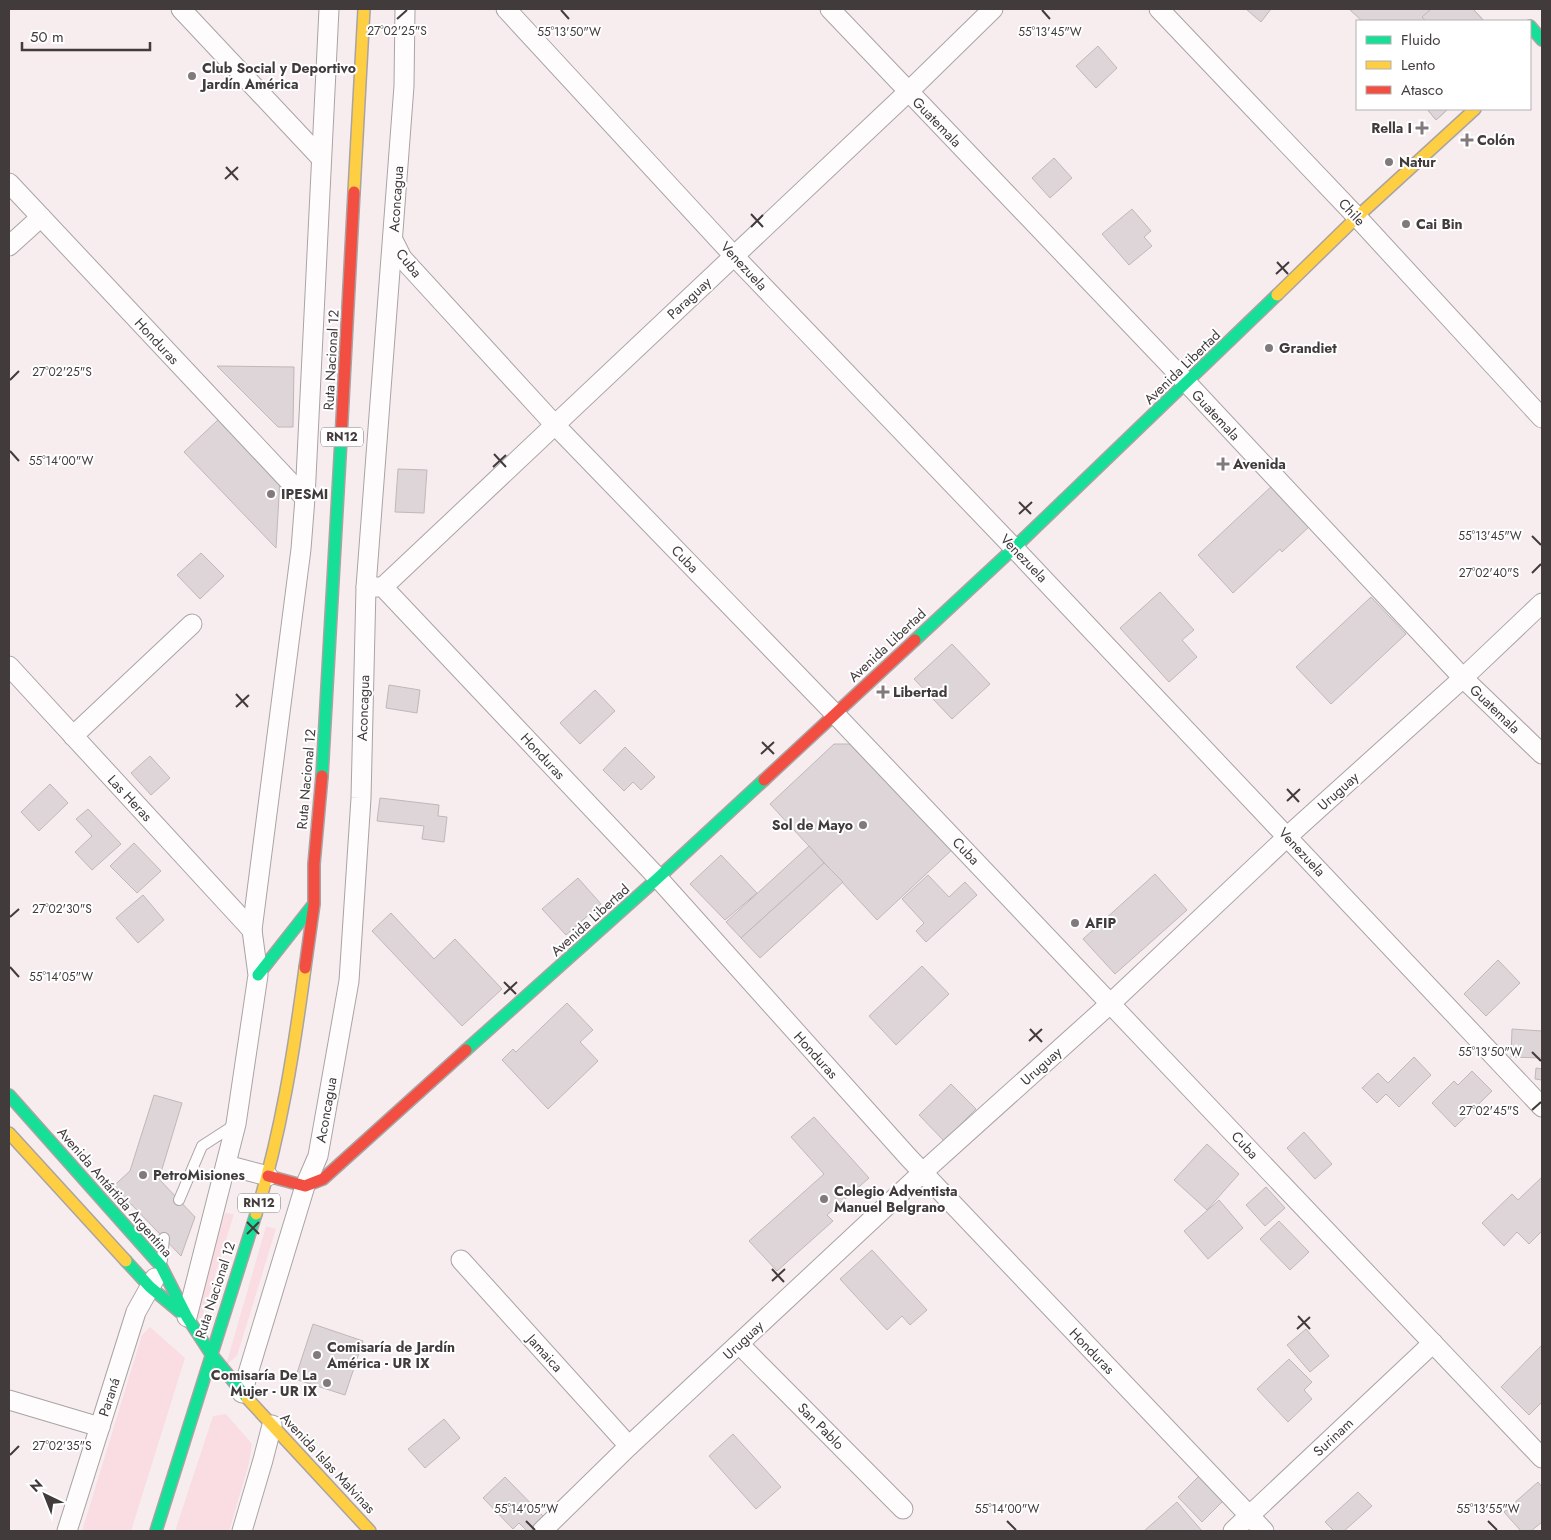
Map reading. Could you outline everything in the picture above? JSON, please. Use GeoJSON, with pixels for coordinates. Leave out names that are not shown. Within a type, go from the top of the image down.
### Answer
{"type":"FeatureCollection","features":[{"type":"Feature","properties":{"kind":"main road","name":"Ruta Nacional 12"},"geometry":{"type":"LineString","coordinates":[[156,1531],[210,1354],[268,1176],[295,1043],[314,904],[314,864],[325,736],[364,9]]}},
{"type":"Feature","properties":{"kind":"main road"},"geometry":{"type":"LineString","coordinates":[[1531,27],[1542,40]]}},
{"type":"Feature","properties":{"kind":"main road","name":"Avenida Libertad"},"geometry":{"type":"LineString","coordinates":[[305,1186],[323,1179],[658,878],[1014,548],[1187,384],[1357,217],[1474,110]]}},
{"type":"Feature","properties":{"kind":"main road"},"geometry":{"type":"LineString","coordinates":[[258,975],[314,904]]}},
{"type":"Feature","properties":{"kind":"main road","name":"Avenida Antártida Argentina"},"geometry":{"type":"LineString","coordinates":[[9,1095],[161,1266],[187,1317],[210,1354]]}},
{"type":"Feature","properties":{"kind":"main road","name":"Avenida Antártida Argentina"},"geometry":{"type":"LineString","coordinates":[[9,1133],[150,1288],[187,1317]]}},
{"type":"Feature","properties":{"kind":"main road"},"geometry":{"type":"LineString","coordinates":[[268,1176],[305,1186]]}},
{"type":"Feature","properties":{"kind":"main road","name":"Avenida Islas Malvinas"},"geometry":{"type":"LineString","coordinates":[[210,1354],[242,1393],[370,1531]]}},
{"type":"Feature","properties":{"kind":"street"},"geometry":{"type":"LineString","coordinates":[[181,9],[321,158]]}},
{"type":"Feature","properties":{"kind":"street"},"geometry":{"type":"LineString","coordinates":[[187,1317],[236,1124],[258,975],[252,930],[301,549],[305,498],[329,9]]}},
{"type":"Feature","properties":{"kind":"street","name":"Aconcagua"},"geometry":{"type":"LineString","coordinates":[[242,1393],[305,1186],[318,1156],[349,981],[375,587],[404,86],[405,9]]}},
{"type":"Feature","properties":{"kind":"street","name":"Venezuela"},"geometry":{"type":"LineString","coordinates":[[506,9],[734,256],[1288,836],[1542,1107]]}},
{"type":"Feature","properties":{"kind":"street","name":"Guatemala"},"geometry":{"type":"LineString","coordinates":[[830,9],[1187,384],[1463,678],[1542,754]]}},
{"type":"Feature","properties":{"kind":"street","name":"Paraguay"},"geometry":{"type":"LineString","coordinates":[[375,587],[555,425],[908,92],[993,9]]}},
{"type":"Feature","properties":{"kind":"street","name":"Chile"},"geometry":{"type":"LineString","coordinates":[[1159,9],[1357,217],[1542,418]]}},
{"type":"Feature","properties":{"kind":"street","name":"Honduras"},"geometry":{"type":"LineString","coordinates":[[9,184],[305,498]]}},
{"type":"Feature","properties":{"kind":"street"},"geometry":{"type":"LineString","coordinates":[[9,246],[41,216]]}},
{"type":"Feature","properties":{"kind":"street","name":"Cuba"},"geometry":{"type":"LineString","coordinates":[[394,242],[402,258],[555,425],[835,714],[1542,1458]]}},
{"type":"Feature","properties":{"kind":"street","name":"Honduras"},"geometry":{"type":"LineString","coordinates":[[375,587],[658,878],[923,1172],[1264,1531]]}},
{"type":"Feature","properties":{"kind":"street","name":"Uruguay"},"geometry":{"type":"LineString","coordinates":[[542,1531],[629,1446],[923,1172],[1111,1003],[1288,836],[1463,678],[1542,603]]}},
{"type":"Feature","properties":{"kind":"street"},"geometry":{"type":"LineString","coordinates":[[73,736],[192,624]]}},
{"type":"Feature","properties":{"kind":"street","name":"Las Heras"},"geometry":{"type":"LineString","coordinates":[[9,666],[252,930]]}},
{"type":"Feature","properties":{"kind":"street"},"geometry":{"type":"LineString","coordinates":[[226,1166],[268,1176]]}},
{"type":"Feature","properties":{"kind":"street","name":"Jamaica"},"geometry":{"type":"LineString","coordinates":[[461,1260],[629,1446]]}},
{"type":"Feature","properties":{"kind":"street","name":"Paraná"},"geometry":{"type":"LineString","coordinates":[[67,1531],[136,1312],[161,1266]]}},
{"type":"Feature","properties":{"kind":"street","name":"San Pablo"},"geometry":{"type":"LineString","coordinates":[[739,1344],[903,1509]]}},
{"type":"Feature","properties":{"kind":"street","name":"Surinam"},"geometry":{"type":"LineString","coordinates":[[1233,1531],[1433,1344]]}},
{"type":"Feature","properties":{"kind":"street"},"geometry":{"type":"LineString","coordinates":[[9,1400],[100,1427]]}},
{"type":"Feature","properties":{"kind":"street"},"geometry":{"type":"LineString","coordinates":[[242,1531],[264,1460],[272,1425]]}},
{"type":"Feature","properties":{"kind":"lane"},"geometry":{"type":"LineString","coordinates":[[179,1200],[202,1146],[236,1124]]}},
{"type":"Feature","properties":{"kind":"lane"},"geometry":{"type":"LineString","coordinates":[[161,1266],[164,1238]]}},
{"type":"Feature","properties":{"kind":"shaded area"},"geometry":{"type":"Polygon","coordinates":[[[225,1213],[234,1214],[200,1324],[195,1313],[225,1213]]]}},
{"type":"Feature","properties":{"kind":"shaded area"},"geometry":{"type":"Polygon","coordinates":[[[266,1226],[276,1229],[237,1356],[226,1365],[266,1226]]]}},
{"type":"Feature","properties":{"kind":"shaded area"},"geometry":{"type":"Polygon","coordinates":[[[150,1327],[185,1358],[131,1531],[82,1531],[142,1335],[150,1327]]]}},
{"type":"Feature","properties":{"kind":"shaded area"},"geometry":{"type":"Polygon","coordinates":[[[226,1414],[252,1444],[248,1467],[229,1531],[175,1531],[213,1416],[226,1414]]]}},
{"type":"Feature","properties":{"kind":"building"},"geometry":{"type":"Polygon","coordinates":[[[1246,9],[1271,9],[1261,22],[1246,9]]]}},
{"type":"Feature","properties":{"kind":"building"},"geometry":{"type":"Polygon","coordinates":[[[1349,9],[1473,9],[1483,20],[1361,20],[1349,9]]]}},
{"type":"Feature","properties":{"kind":"building"},"geometry":{"type":"Polygon","coordinates":[[[1431,9],[1473,9],[1483,20],[1425,20],[1422,17],[1431,9]]]}},
{"type":"Feature","properties":{"kind":"building"},"geometry":{"type":"Polygon","coordinates":[[[1098,46],[1117,68],[1096,88],[1076,66],[1098,46]]]}},
{"type":"Feature","properties":{"kind":"building"},"geometry":{"type":"Polygon","coordinates":[[[1428,110],[1447,110],[1436,120],[1428,110]]]}},
{"type":"Feature","properties":{"kind":"building"},"geometry":{"type":"Polygon","coordinates":[[[1428,110],[1447,110],[1436,120],[1428,110]]]}},
{"type":"Feature","properties":{"kind":"building"},"geometry":{"type":"Polygon","coordinates":[[[1054,158],[1072,178],[1050,198],[1032,178],[1054,158]]]}},
{"type":"Feature","properties":{"kind":"building"},"geometry":{"type":"Polygon","coordinates":[[[1132,209],[1151,231],[1144,237],[1152,246],[1129,265],[1102,234],[1132,209]]]}},
{"type":"Feature","properties":{"kind":"building"},"geometry":{"type":"Polygon","coordinates":[[[217,366],[294,367],[293,427],[278,427],[217,366]]]}},
{"type":"Feature","properties":{"kind":"building"},"geometry":{"type":"Polygon","coordinates":[[[221,417],[280,479],[276,548],[184,452],[221,417]]]}},
{"type":"Feature","properties":{"kind":"building"},"geometry":{"type":"Polygon","coordinates":[[[398,469],[427,470],[424,513],[395,512],[398,469]]]}},
{"type":"Feature","properties":{"kind":"building"},"geometry":{"type":"Polygon","coordinates":[[[1274,484],[1312,524],[1282,552],[1280,549],[1233,593],[1198,555],[1274,484]]]}},
{"type":"Feature","properties":{"kind":"building"},"geometry":{"type":"Polygon","coordinates":[[[201,553],[224,576],[200,599],[177,575],[201,553]]]}},
{"type":"Feature","properties":{"kind":"building"},"geometry":{"type":"Polygon","coordinates":[[[1160,592],[1194,630],[1182,640],[1197,657],[1169,682],[1120,628],[1160,592]]]}},
{"type":"Feature","properties":{"kind":"building"},"geometry":{"type":"Polygon","coordinates":[[[1371,597],[1406,634],[1331,704],[1296,667],[1371,597]]]}},
{"type":"Feature","properties":{"kind":"building"},"geometry":{"type":"Polygon","coordinates":[[[952,644],[990,684],[952,719],[914,679],[952,644]]]}},
{"type":"Feature","properties":{"kind":"building"},"geometry":{"type":"Polygon","coordinates":[[[389,685],[420,690],[417,713],[386,708],[389,685]]]}},
{"type":"Feature","properties":{"kind":"building"},"geometry":{"type":"Polygon","coordinates":[[[595,690],[615,711],[580,744],[560,723],[595,690]]]}},
{"type":"Feature","properties":{"kind":"building","name":"Sol de Mayo"},"geometry":{"type":"Polygon","coordinates":[[[834,744],[861,744],[956,846],[877,920],[770,804],[834,744]]]}},
{"type":"Feature","properties":{"kind":"building"},"geometry":{"type":"Polygon","coordinates":[[[625,747],[655,777],[641,790],[633,782],[624,791],[603,770],[625,747]]]}},
{"type":"Feature","properties":{"kind":"building"},"geometry":{"type":"Polygon","coordinates":[[[150,756],[170,778],[151,795],[131,773],[150,756]]]}},
{"type":"Feature","properties":{"kind":"building"},"geometry":{"type":"Polygon","coordinates":[[[50,784],[68,803],[39,831],[21,812],[50,784]]]}},
{"type":"Feature","properties":{"kind":"building"},"geometry":{"type":"Polygon","coordinates":[[[380,798],[439,805],[438,816],[447,817],[444,842],[422,839],[424,826],[377,821],[380,798]]]}},
{"type":"Feature","properties":{"kind":"building"},"geometry":{"type":"Polygon","coordinates":[[[88,809],[121,844],[92,870],[75,852],[92,836],[76,819],[88,809]]]}},
{"type":"Feature","properties":{"kind":"building"},"geometry":{"type":"Polygon","coordinates":[[[134,843],[161,871],[137,893],[110,866],[134,843]]]}},
{"type":"Feature","properties":{"kind":"building"},"geometry":{"type":"Polygon","coordinates":[[[809,846],[824,863],[741,938],[726,922],[809,846]]]}},
{"type":"Feature","properties":{"kind":"building"},"geometry":{"type":"Polygon","coordinates":[[[721,855],[757,893],[725,920],[690,884],[721,855]]]}},
{"type":"Feature","properties":{"kind":"building"},"geometry":{"type":"Polygon","coordinates":[[[824,863],[843,882],[760,958],[741,938],[824,863]]]}},
{"type":"Feature","properties":{"kind":"building"},"geometry":{"type":"Polygon","coordinates":[[[1155,874],[1187,910],[1115,974],[1083,939],[1155,874]]]}},
{"type":"Feature","properties":{"kind":"building"},"geometry":{"type":"Polygon","coordinates":[[[928,875],[949,897],[965,882],[977,895],[926,942],[916,931],[924,923],[902,899],[928,875]]]}},
{"type":"Feature","properties":{"kind":"building"},"geometry":{"type":"Polygon","coordinates":[[[578,878],[601,904],[566,935],[542,909],[578,878]]]}},
{"type":"Feature","properties":{"kind":"building"},"geometry":{"type":"Polygon","coordinates":[[[143,895],[164,920],[138,943],[116,918],[143,895]]]}},
{"type":"Feature","properties":{"kind":"building"},"geometry":{"type":"Polygon","coordinates":[[[391,913],[434,959],[455,939],[502,989],[462,1026],[372,931],[391,913]]]}},
{"type":"Feature","properties":{"kind":"building"},"geometry":{"type":"Polygon","coordinates":[[[1498,960],[1520,983],[1486,1016],[1464,994],[1498,960]]]}},
{"type":"Feature","properties":{"kind":"building"},"geometry":{"type":"Polygon","coordinates":[[[922,966],[949,994],[896,1045],[869,1016],[922,966]]]}},
{"type":"Feature","properties":{"kind":"building"},"geometry":{"type":"Polygon","coordinates":[[[567,1003],[593,1030],[580,1042],[598,1061],[548,1109],[502,1060],[513,1049],[516,1052],[567,1003]]]}},
{"type":"Feature","properties":{"kind":"building"},"geometry":{"type":"Polygon","coordinates":[[[1512,1029],[1542,1031],[1542,1058],[1511,1057],[1512,1029]]]}},
{"type":"Feature","properties":{"kind":"building"},"geometry":{"type":"Polygon","coordinates":[[[1414,1057],[1431,1075],[1399,1107],[1386,1094],[1377,1103],[1362,1088],[1378,1073],[1388,1083],[1414,1057]]]}},
{"type":"Feature","properties":{"kind":"building"},"geometry":{"type":"Polygon","coordinates":[[[1536,1068],[1542,1069],[1542,1080],[1535,1079],[1536,1068]]]}},
{"type":"Feature","properties":{"kind":"building"},"geometry":{"type":"Polygon","coordinates":[[[1472,1071],[1492,1091],[1455,1127],[1432,1103],[1454,1081],[1458,1085],[1472,1071]]]}},
{"type":"Feature","properties":{"kind":"building"},"geometry":{"type":"Polygon","coordinates":[[[951,1084],[976,1109],[944,1141],[919,1115],[951,1084]]]}},
{"type":"Feature","properties":{"kind":"building","name":"PetroMisiones"},"geometry":{"type":"Polygon","coordinates":[[[154,1095],[182,1103],[159,1179],[195,1217],[181,1256],[131,1204],[124,1212],[107,1192],[130,1171],[154,1095]]]}},
{"type":"Feature","properties":{"kind":"building"},"geometry":{"type":"Polygon","coordinates":[[[814,1117],[869,1178],[827,1215],[833,1221],[777,1271],[749,1241],[824,1174],[791,1137],[814,1117]]]}},
{"type":"Feature","properties":{"kind":"building"},"geometry":{"type":"Polygon","coordinates":[[[1304,1132],[1332,1164],[1315,1179],[1287,1148],[1304,1132]]]}},
{"type":"Feature","properties":{"kind":"building"},"geometry":{"type":"Polygon","coordinates":[[[1207,1144],[1239,1174],[1207,1210],[1174,1180],[1207,1144]]]}},
{"type":"Feature","properties":{"kind":"building"},"geometry":{"type":"Polygon","coordinates":[[[1542,1177],[1542,1231],[1529,1244],[1517,1232],[1504,1246],[1482,1223],[1512,1194],[1518,1200],[1542,1177]]]}},
{"type":"Feature","properties":{"kind":"building"},"geometry":{"type":"Polygon","coordinates":[[[1266,1187],[1285,1208],[1265,1226],[1246,1205],[1266,1187]]]}},
{"type":"Feature","properties":{"kind":"building"},"geometry":{"type":"Polygon","coordinates":[[[1219,1200],[1243,1228],[1208,1259],[1184,1231],[1219,1200]]]}},
{"type":"Feature","properties":{"kind":"building"},"geometry":{"type":"Polygon","coordinates":[[[1279,1221],[1309,1252],[1290,1270],[1260,1239],[1279,1221]]]}},
{"type":"Feature","properties":{"kind":"building"},"geometry":{"type":"Polygon","coordinates":[[[872,1250],[927,1310],[910,1325],[902,1316],[887,1330],[840,1279],[872,1250]]]}},
{"type":"Feature","properties":{"kind":"building"},"geometry":{"type":"Polygon","coordinates":[[[313,1324],[363,1341],[345,1395],[295,1379],[313,1324]]]}},
{"type":"Feature","properties":{"kind":"building"},"geometry":{"type":"Polygon","coordinates":[[[1306,1329],[1329,1356],[1310,1372],[1287,1345],[1306,1329]]]}},
{"type":"Feature","properties":{"kind":"building"},"geometry":{"type":"Polygon","coordinates":[[[1542,1345],[1542,1402],[1529,1415],[1501,1387],[1542,1345]]]}},
{"type":"Feature","properties":{"kind":"building"},"geometry":{"type":"Polygon","coordinates":[[[1289,1359],[1312,1382],[1304,1390],[1312,1399],[1288,1422],[1257,1389],[1289,1359]]]}},
{"type":"Feature","properties":{"kind":"building"},"geometry":{"type":"Polygon","coordinates":[[[444,1419],[460,1438],[425,1468],[408,1449],[444,1419]]]}},
{"type":"Feature","properties":{"kind":"building"},"geometry":{"type":"Polygon","coordinates":[[[733,1434],[781,1487],[756,1509],[709,1456],[733,1434]]]}},
{"type":"Feature","properties":{"kind":"building"},"geometry":{"type":"Polygon","coordinates":[[[1199,1476],[1223,1501],[1202,1522],[1178,1497],[1199,1476]]]}},
{"type":"Feature","properties":{"kind":"building"},"geometry":{"type":"Polygon","coordinates":[[[505,1477],[546,1519],[534,1531],[527,1531],[519,1523],[513,1529],[483,1498],[505,1477]]]}},
{"type":"Feature","properties":{"kind":"building"},"geometry":{"type":"Polygon","coordinates":[[[1538,1482],[1542,1487],[1542,1522],[1531,1531],[1521,1531],[1504,1512],[1538,1482]]]}},
{"type":"Feature","properties":{"kind":"building"},"geometry":{"type":"Polygon","coordinates":[[[1358,1492],[1372,1506],[1344,1531],[1334,1531],[1325,1522],[1358,1492]]]}},
{"type":"Feature","properties":{"kind":"building"},"geometry":{"type":"Polygon","coordinates":[[[1177,1502],[1202,1531],[1144,1531],[1177,1502]]]}},
{"type":"Feature","properties":{"kind":"traffic: fast"},"geometry":{"type":"LineString","coordinates":[[1531,27],[1542,40]]}},
{"type":"Feature","properties":{"kind":"traffic: fast"},"geometry":{"type":"LineString","coordinates":[[915,640],[1014,548],[1277,295]]}},
{"type":"Feature","properties":{"kind":"traffic: fast"},"geometry":{"type":"LineString","coordinates":[[322,776],[341,439]]}},
{"type":"Feature","properties":{"kind":"traffic: fast"},"geometry":{"type":"LineString","coordinates":[[466,1050],[764,780]]}},
{"type":"Feature","properties":{"kind":"traffic: fast"},"geometry":{"type":"LineString","coordinates":[[258,975],[313,905]]}},
{"type":"Feature","properties":{"kind":"traffic: fast"},"geometry":{"type":"LineString","coordinates":[[9,1095],[161,1266],[187,1317],[211,1354],[247,1398]]}},
{"type":"Feature","properties":{"kind":"traffic: fast"},"geometry":{"type":"LineString","coordinates":[[156,1531],[256,1214]]}},
{"type":"Feature","properties":{"kind":"traffic: fast"},"geometry":{"type":"LineString","coordinates":[[126,1261],[150,1287],[180,1312]]}},
{"type":"Feature","properties":{"kind":"traffic: slow"},"geometry":{"type":"LineString","coordinates":[[354,192],[364,9]]}},
{"type":"Feature","properties":{"kind":"traffic: slow"},"geometry":{"type":"LineString","coordinates":[[1277,295],[1357,217],[1474,110]]}},
{"type":"Feature","properties":{"kind":"traffic: slow"},"geometry":{"type":"LineString","coordinates":[[256,1214],[280,1123],[305,968]]}},
{"type":"Feature","properties":{"kind":"traffic: slow"},"geometry":{"type":"LineString","coordinates":[[9,1133],[126,1261]]}},
{"type":"Feature","properties":{"kind":"traffic: slow"},"geometry":{"type":"LineString","coordinates":[[247,1398],[370,1531]]}},
{"type":"Feature","properties":{"kind":"traffic: jam"},"geometry":{"type":"LineString","coordinates":[[341,439],[354,192]]}},
{"type":"Feature","properties":{"kind":"traffic: jam"},"geometry":{"type":"LineString","coordinates":[[764,780],[915,640]]}},
{"type":"Feature","properties":{"kind":"traffic: jam"},"geometry":{"type":"LineString","coordinates":[[305,968],[314,904],[314,864],[322,776]]}},
{"type":"Feature","properties":{"kind":"traffic: jam"},"geometry":{"type":"LineString","coordinates":[[268,1176],[305,1186],[323,1179],[466,1050]]}},
{"type":"Feature","properties":{"kind":"place","name":"Club Social y Deportivo Jardín América"},"geometry":{"type":"Point","coordinates":[192,76]}},
{"type":"Feature","properties":{"kind":"place","name":"Rella I"},"geometry":{"type":"Point","coordinates":[1422,128]}},
{"type":"Feature","properties":{"kind":"place","name":"Colón"},"geometry":{"type":"Point","coordinates":[1467,140]}},
{"type":"Feature","properties":{"kind":"place","name":"Natur"},"geometry":{"type":"Point","coordinates":[1389,162]}},
{"type":"Feature","properties":{"kind":"place","name":"Cai Bin"},"geometry":{"type":"Point","coordinates":[1406,224]}},
{"type":"Feature","properties":{"kind":"place","name":"Grandiet"},"geometry":{"type":"Point","coordinates":[1269,348]}},
{"type":"Feature","properties":{"kind":"place","name":"Avenida"},"geometry":{"type":"Point","coordinates":[1223,464]}},
{"type":"Feature","properties":{"kind":"place","name":"IPESMI"},"geometry":{"type":"Point","coordinates":[271,494]}},
{"type":"Feature","properties":{"kind":"place","name":"Libertad"},"geometry":{"type":"Point","coordinates":[883,692]}},
{"type":"Feature","properties":{"kind":"place","name":"Sol de Mayo"},"geometry":{"type":"Point","coordinates":[863,825]}},
{"type":"Feature","properties":{"kind":"place","name":"AFIP"},"geometry":{"type":"Point","coordinates":[1075,923]}},
{"type":"Feature","properties":{"kind":"place","name":"PetroMisiones"},"geometry":{"type":"Point","coordinates":[143,1175]}},
{"type":"Feature","properties":{"kind":"place","name":"Colegio Adventista Manuel Belgrano"},"geometry":{"type":"Point","coordinates":[824,1199]}},
{"type":"Feature","properties":{"kind":"place","name":"Comisaría de Jardín América - UR IX"},"geometry":{"type":"Point","coordinates":[317,1355]}},
{"type":"Feature","properties":{"kind":"place","name":"Comisaría De La Mujer - UR IX"},"geometry":{"type":"Point","coordinates":[327,1383]}}]}
